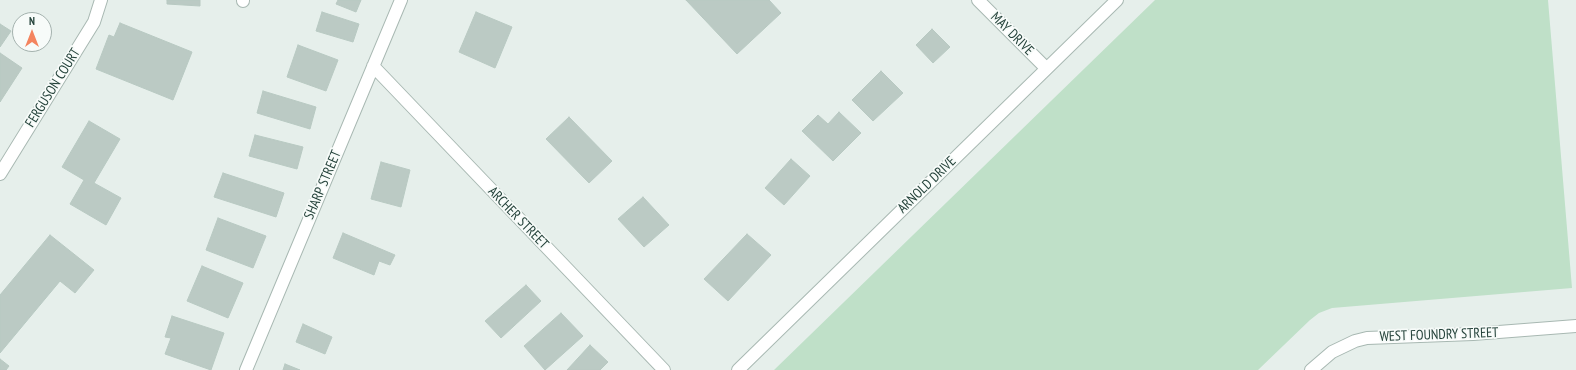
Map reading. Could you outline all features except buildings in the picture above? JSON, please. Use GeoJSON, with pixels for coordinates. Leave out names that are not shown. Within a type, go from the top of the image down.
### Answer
{"type":"FeatureCollection","features":[{"type":"Feature","properties":{"kind":"street","name":"FERGUSON COURT"},"geometry":{"type":"LineString","coordinates":[[0,174],[94,22],[101,0]]}},
{"type":"Feature","properties":{"kind":"street","name":"SHARP STREET"},"geometry":{"type":"LineString","coordinates":[[246,370],[401,0]]}},
{"type":"Feature","properties":{"kind":"street","name":"MAY DRIVE"},"geometry":{"type":"LineString","coordinates":[[978,0],[1046,68]]}},
{"type":"Feature","properties":{"kind":"street","name":"ARNOLD DRIVE"},"geometry":{"type":"LineString","coordinates":[[738,370],[1117,0]]}},
{"type":"Feature","properties":{"kind":"street","name":"ARCHER STREET"},"geometry":{"type":"LineString","coordinates":[[373,66],[664,370]]}},
{"type":"Feature","properties":{"kind":"street","name":"WEST FOUNDRY STREET"},"geometry":{"type":"LineString","coordinates":[[1311,370],[1332,352],[1355,341],[1367,338],[1473,334],[1576,326]]}},
{"type":"Feature","properties":{"kind":"green space"},"geometry":{"type":"Polygon","coordinates":[[[1155,0],[1548,0],[1572,288],[1332,308],[1319,313],[1310,320],[1258,370],[774,370],[1155,0]]]}}]}
